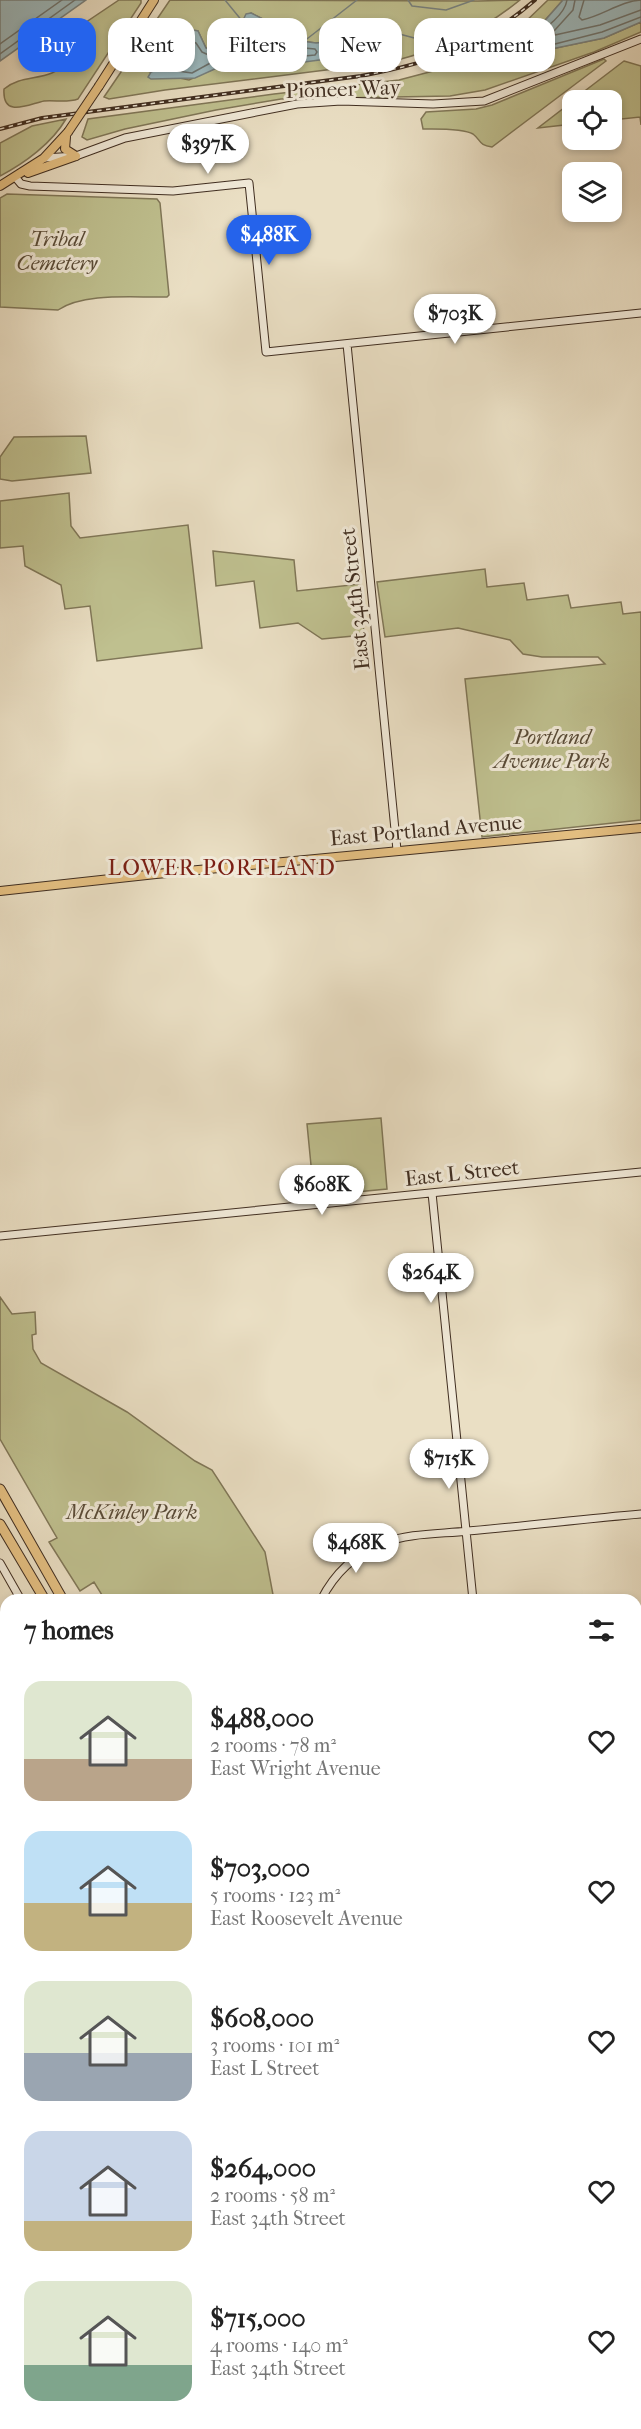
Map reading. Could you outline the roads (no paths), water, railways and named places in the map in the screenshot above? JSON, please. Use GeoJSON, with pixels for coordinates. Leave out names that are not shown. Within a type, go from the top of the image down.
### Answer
{"type":"FeatureCollection","features":[{"type":"Feature","properties":{"kind":"highway"},"geometry":{"type":"LineString","coordinates":[[0,1489],[60,1594]]}},
{"type":"Feature","properties":{"kind":"highway"},"geometry":{"type":"LineString","coordinates":[[0,1524],[41,1594]]}},
{"type":"Feature","properties":{"kind":"main road"},"geometry":{"type":"LineString","coordinates":[[1,186],[44,158],[68,132],[154,0]]}},
{"type":"Feature","properties":{"kind":"main road"},"geometry":{"type":"LineString","coordinates":[[68,132],[65,149],[76,156]]}},
{"type":"Feature","properties":{"kind":"main road"},"geometry":{"type":"LineString","coordinates":[[16,178],[76,156]]}},
{"type":"Feature","properties":{"kind":"main road","name":"East Portland Avenue"},"geometry":{"type":"LineString","coordinates":[[0,891],[398,850],[641,828]]}},
{"type":"Feature","properties":{"kind":"street","name":"Pioneer Way"},"geometry":{"type":"LineString","coordinates":[[44,158],[76,156],[125,138],[297,104],[341,101],[433,104],[484,101],[639,40]]}},
{"type":"Feature","properties":{"kind":"street"},"geometry":{"type":"LineString","coordinates":[[16,178],[21,184],[30,186],[168,191],[249,183],[266,352],[641,313]]}},
{"type":"Feature","properties":{"kind":"street","name":"East 34th Street"},"geometry":{"type":"LineString","coordinates":[[346,344],[398,850]]}},
{"type":"Feature","properties":{"kind":"street","name":"East L Street"},"geometry":{"type":"LineString","coordinates":[[0,1236],[641,1172]]}},
{"type":"Feature","properties":{"kind":"street"},"geometry":{"type":"LineString","coordinates":[[432,1193],[472,1594]]}},
{"type":"Feature","properties":{"kind":"street"},"geometry":{"type":"LineString","coordinates":[[324,1594],[343,1568],[385,1542],[419,1536],[641,1514]]}},
{"type":"Feature","properties":{"kind":"street"},"geometry":{"type":"LineString","coordinates":[[0,1563],[18,1594]]}},
{"type":"Feature","properties":{"kind":"water"},"geometry":{"type":"Polygon","coordinates":[[[0,0],[86,0],[61,18],[18,18],[18,48],[0,61],[0,0]]]}},
{"type":"Feature","properties":{"kind":"water"},"geometry":{"type":"Polygon","coordinates":[[[563,0],[641,0],[641,22],[604,38],[555,48],[555,18],[547,18],[563,0]]]}},
{"type":"Feature","properties":{"kind":"water"},"geometry":{"type":"Polygon","coordinates":[[[251,13],[261,18],[244,18],[246,14],[251,13]]]}},
{"type":"Feature","properties":{"kind":"water"},"geometry":{"type":"Polygon","coordinates":[[[195,30],[198,31],[206,48],[208,72],[195,78],[151,79],[148,77],[151,72],[195,72],[195,30]]]}},
{"type":"Feature","properties":{"kind":"water"},"geometry":{"type":"Polygon","coordinates":[[[307,42],[319,43],[319,60],[307,62],[307,42]]]}},
{"type":"Feature","properties":{"kind":"waterway"},"geometry":{"type":"LineString","coordinates":[[225,0],[240,18]]}},
{"type":"Feature","properties":{"kind":"waterway"},"geometry":{"type":"LineString","coordinates":[[307,39],[357,0]]}},
{"type":"Feature","properties":{"kind":"waterway"},"geometry":{"type":"LineString","coordinates":[[408,0],[412,6],[446,10],[474,0]]}},
{"type":"Feature","properties":{"kind":"waterway"},"geometry":{"type":"LineString","coordinates":[[402,35],[414,38]]}},
{"type":"Feature","properties":{"kind":"railway"},"geometry":{"type":"LineString","coordinates":[[0,129],[42,118],[386,71],[454,51],[495,30],[535,0]]}},
{"type":"Feature","properties":{"kind":"district","name":"LOWER PORTLAND"},"geometry":{"type":"Point","coordinates":[222,868]}},
{"type":"Feature","properties":{"kind":"park label","name":"Tribal Cemetery"},"geometry":{"type":"Point","coordinates":[57,251]}},
{"type":"Feature","properties":{"kind":"park label","name":"Portland Avenue Park"},"geometry":{"type":"Point","coordinates":[552,749]}},
{"type":"Feature","properties":{"kind":"park label","name":"McKinley Park"},"geometry":{"type":"Point","coordinates":[132,1512]}}]}
